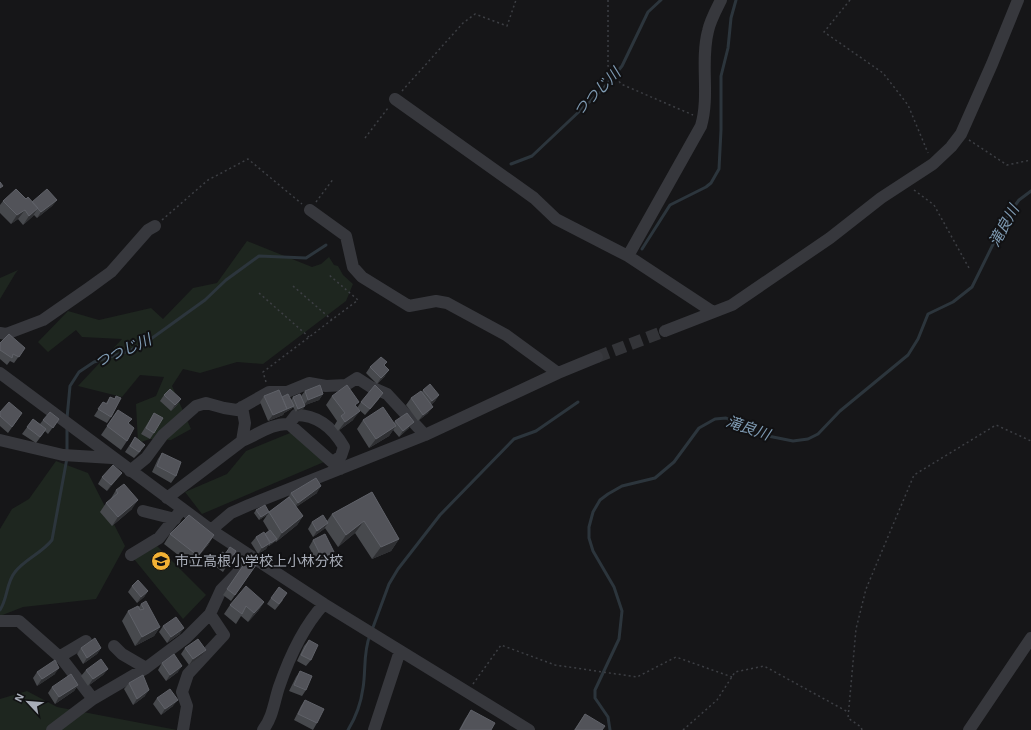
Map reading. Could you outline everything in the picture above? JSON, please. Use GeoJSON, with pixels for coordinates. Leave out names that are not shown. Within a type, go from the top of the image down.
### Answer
{"type":"FeatureCollection","features":[{"type":"Feature","properties":{"kind":"street"},"geometry":{"type":"LineString","coordinates":[[628,256],[701,126],[705,110],[705,57],[708,31],[721,0]]}},
{"type":"Feature","properties":{"kind":"street"},"geometry":{"type":"LineString","coordinates":[[665,331],[732,305],[830,238],[881,198],[933,164],[951,147],[961,134],[1018,0]]}},
{"type":"Feature","properties":{"kind":"street"},"geometry":{"type":"LineString","coordinates":[[395,99],[534,198],[556,219],[628,256],[713,312]]}},
{"type":"Feature","properties":{"kind":"street"},"geometry":{"type":"LineString","coordinates":[[310,210],[346,236],[353,267],[362,277],[409,306],[436,302],[447,304],[506,336],[558,373]]}},
{"type":"Feature","properties":{"kind":"street"},"geometry":{"type":"LineString","coordinates":[[0,333],[6,334],[43,320],[111,272],[148,230],[155,226]]}},
{"type":"Feature","properties":{"kind":"street"},"geometry":{"type":"LineString","coordinates":[[210,530],[231,513],[336,465],[425,435],[558,373],[597,357]]}},
{"type":"Feature","properties":{"kind":"street"},"geometry":{"type":"LineString","coordinates":[[0,373],[167,498],[179,514]]}},
{"type":"Feature","properties":{"kind":"street"},"geometry":{"type":"LineString","coordinates":[[130,471],[146,458],[163,435],[196,406],[206,402],[224,408],[237,410],[269,392],[287,392],[309,382],[326,386],[346,385],[357,378],[371,387],[387,394],[425,435]]}},
{"type":"Feature","properties":{"kind":"street"},"geometry":{"type":"LineString","coordinates":[[242,407],[245,423],[242,441]]}},
{"type":"Feature","properties":{"kind":"street"},"geometry":{"type":"LineString","coordinates":[[289,424],[296,415],[307,415],[320,419],[344,446],[336,465]]}},
{"type":"Feature","properties":{"kind":"street"},"geometry":{"type":"LineString","coordinates":[[167,498],[242,441],[267,429],[282,424],[289,424],[336,465]]}},
{"type":"Feature","properties":{"kind":"street"},"geometry":{"type":"LineString","coordinates":[[0,440],[63,455],[112,458]]}},
{"type":"Feature","properties":{"kind":"street"},"geometry":{"type":"LineString","coordinates":[[143,512],[179,514],[210,530],[324,604],[529,730]]}},
{"type":"Feature","properties":{"kind":"street"},"geometry":{"type":"LineString","coordinates":[[131,555],[159,538],[179,514]]}},
{"type":"Feature","properties":{"kind":"street"},"geometry":{"type":"LineString","coordinates":[[52,730],[94,699],[146,668],[186,638],[210,614],[221,590],[252,558]]}},
{"type":"Feature","properties":{"kind":"street"},"geometry":{"type":"LineString","coordinates":[[263,730],[270,721],[288,662],[312,618],[324,604]]}},
{"type":"Feature","properties":{"kind":"street"},"geometry":{"type":"LineString","coordinates":[[183,730],[187,706],[182,692],[188,674],[224,635],[210,614]]}},
{"type":"Feature","properties":{"kind":"street"},"geometry":{"type":"LineString","coordinates":[[0,621],[19,621],[59,657],[94,699]]}},
{"type":"Feature","properties":{"kind":"street"},"geometry":{"type":"LineString","coordinates":[[59,657],[86,641]]}},
{"type":"Feature","properties":{"kind":"street"},"geometry":{"type":"LineString","coordinates":[[969,730],[1029,645]]}},
{"type":"Feature","properties":{"kind":"street"},"geometry":{"type":"LineString","coordinates":[[114,646],[122,654],[146,668]]}},
{"type":"Feature","properties":{"kind":"street"},"geometry":{"type":"LineString","coordinates":[[374,730],[400,651]]}},
{"type":"Feature","properties":{"kind":"path"},"geometry":{"type":"LineString","coordinates":[[364,138],[395,99],[462,23],[474,14],[507,26],[516,0]]}},
{"type":"Feature","properties":{"kind":"path"},"geometry":{"type":"LineString","coordinates":[[608,0],[608,66],[621,84],[703,119]]}},
{"type":"Feature","properties":{"kind":"path"},"geometry":{"type":"LineString","coordinates":[[850,0],[824,32],[883,73],[908,105],[933,164]]}},
{"type":"Feature","properties":{"kind":"path"},"geometry":{"type":"LineString","coordinates":[[961,134],[1007,165],[1031,160]]}},
{"type":"Feature","properties":{"kind":"path"},"geometry":{"type":"LineString","coordinates":[[155,226],[208,180],[248,159],[310,210],[334,178]]}},
{"type":"Feature","properties":{"kind":"path"},"geometry":{"type":"LineString","coordinates":[[904,183],[934,205],[969,268]]}},
{"type":"Feature","properties":{"kind":"path"},"geometry":{"type":"LineString","coordinates":[[269,392],[263,372],[358,300],[328,274]]}},
{"type":"Feature","properties":{"kind":"path"},"geometry":{"type":"LineString","coordinates":[[293,286],[332,320]]}},
{"type":"Feature","properties":{"kind":"path"},"geometry":{"type":"LineString","coordinates":[[259,293],[309,337]]}},
{"type":"Feature","properties":{"kind":"path"},"geometry":{"type":"LineString","coordinates":[[862,730],[861,727],[848,718],[856,629],[866,589],[914,475],[996,425],[1031,441]]}},
{"type":"Feature","properties":{"kind":"path"},"geometry":{"type":"LineString","coordinates":[[467,692],[501,645],[555,665],[637,677],[676,657],[732,677]]}},
{"type":"Feature","properties":{"kind":"path"},"geometry":{"type":"LineString","coordinates":[[683,730],[717,700],[735,672],[764,666],[848,712]]}},
{"type":"Feature","properties":{"kind":"shaded area"},"geometry":{"type":"Polygon","coordinates":[[[247,241],[312,267],[321,264],[329,257],[334,265],[338,266],[343,275],[353,284],[346,301],[263,364],[237,362],[200,373],[183,369],[172,386],[191,429],[171,440],[150,439],[138,443],[136,404],[156,396],[164,377],[140,375],[122,397],[78,386],[122,339],[82,337],[76,330],[48,352],[38,342],[68,311],[99,320],[151,308],[163,319],[193,288],[217,283],[247,241]]]}},
{"type":"Feature","properties":{"kind":"shaded area"},"geometry":{"type":"Polygon","coordinates":[[[18,270],[15,274],[0,299],[0,278],[18,270]]]}},
{"type":"Feature","properties":{"kind":"shaded area"},"geometry":{"type":"Polygon","coordinates":[[[295,431],[324,462],[202,514],[185,492],[227,474],[246,451],[295,431]]]}},
{"type":"Feature","properties":{"kind":"shaded area"},"geometry":{"type":"Polygon","coordinates":[[[56,461],[88,473],[125,546],[96,599],[23,607],[0,616],[0,529],[12,509],[29,499],[56,461]]]}},
{"type":"Feature","properties":{"kind":"shaded area"},"geometry":{"type":"Polygon","coordinates":[[[157,546],[206,595],[183,619],[134,559],[157,546]]]}},
{"type":"Feature","properties":{"kind":"shaded area"},"geometry":{"type":"Polygon","coordinates":[[[27,691],[57,707],[177,730],[0,730],[0,699],[27,691]]]}},
{"type":"Feature","properties":{"kind":"building"},"geometry":{"type":"Polygon","coordinates":[[[16,189],[26,199],[28,197],[38,208],[29,216],[25,210],[17,215],[3,201],[16,189]]]}},
{"type":"Feature","properties":{"kind":"building"},"geometry":{"type":"Polygon","coordinates":[[[47,189],[57,200],[41,212],[32,202],[47,189]]]}},
{"type":"Feature","properties":{"kind":"building"},"geometry":{"type":"Polygon","coordinates":[[[9,334],[25,348],[19,357],[13,354],[12,358],[0,350],[0,343],[9,334]]]}},
{"type":"Feature","properties":{"kind":"building"},"geometry":{"type":"Polygon","coordinates":[[[381,357],[387,362],[384,365],[389,370],[381,378],[370,367],[381,357]]]}},
{"type":"Feature","properties":{"kind":"building"},"geometry":{"type":"Polygon","coordinates":[[[430,384],[439,395],[432,401],[423,390],[430,384]]]}},
{"type":"Feature","properties":{"kind":"building"},"geometry":{"type":"Polygon","coordinates":[[[320,385],[323,394],[308,400],[305,391],[320,385]]]}},
{"type":"Feature","properties":{"kind":"building"},"geometry":{"type":"Polygon","coordinates":[[[347,385],[359,402],[355,405],[360,411],[345,422],[341,416],[345,413],[332,396],[347,385]]]}},
{"type":"Feature","properties":{"kind":"building"},"geometry":{"type":"Polygon","coordinates":[[[375,385],[383,393],[370,409],[361,402],[375,385]]]}},
{"type":"Feature","properties":{"kind":"building"},"geometry":{"type":"Polygon","coordinates":[[[170,389],[181,399],[175,405],[164,395],[170,389]]]}},
{"type":"Feature","properties":{"kind":"building"},"geometry":{"type":"Polygon","coordinates":[[[279,390],[287,409],[273,415],[264,396],[279,390]]]}},
{"type":"Feature","properties":{"kind":"building"},"geometry":{"type":"Polygon","coordinates":[[[421,391],[433,407],[423,415],[411,398],[421,391]]]}},
{"type":"Feature","properties":{"kind":"building"},"geometry":{"type":"Polygon","coordinates":[[[288,394],[294,406],[287,409],[282,397],[288,394]]]}},
{"type":"Feature","properties":{"kind":"building"},"geometry":{"type":"Polygon","coordinates":[[[300,394],[305,406],[298,409],[293,397],[300,394]]]}},
{"type":"Feature","properties":{"kind":"building"},"geometry":{"type":"Polygon","coordinates":[[[116,396],[121,398],[111,417],[98,409],[103,402],[107,404],[110,397],[115,399],[116,396]]]}},
{"type":"Feature","properties":{"kind":"building"},"geometry":{"type":"Polygon","coordinates":[[[9,402],[22,413],[12,427],[0,416],[0,412],[9,402]]]}},
{"type":"Feature","properties":{"kind":"building"},"geometry":{"type":"Polygon","coordinates":[[[383,407],[396,426],[376,439],[363,420],[383,407]]]}},
{"type":"Feature","properties":{"kind":"building"},"geometry":{"type":"Polygon","coordinates":[[[118,410],[132,419],[128,423],[134,428],[127,441],[107,426],[118,410]]]}},
{"type":"Feature","properties":{"kind":"building"},"geometry":{"type":"Polygon","coordinates":[[[50,412],[59,419],[53,428],[43,420],[50,412]]]}},
{"type":"Feature","properties":{"kind":"building"},"geometry":{"type":"Polygon","coordinates":[[[154,413],[163,418],[154,433],[146,428],[154,413]]]}},
{"type":"Feature","properties":{"kind":"building"},"geometry":{"type":"Polygon","coordinates":[[[407,413],[414,422],[403,431],[395,421],[407,413]]]}},
{"type":"Feature","properties":{"kind":"building"},"geometry":{"type":"Polygon","coordinates":[[[33,419],[46,429],[40,437],[27,427],[33,419]]]}},
{"type":"Feature","properties":{"kind":"building"},"geometry":{"type":"Polygon","coordinates":[[[135,437],[145,445],[139,452],[130,446],[135,437]]]}},
{"type":"Feature","properties":{"kind":"building"},"geometry":{"type":"Polygon","coordinates":[[[162,453],[181,462],[176,476],[157,466],[162,453]]]}},
{"type":"Feature","properties":{"kind":"building"},"geometry":{"type":"Polygon","coordinates":[[[113,465],[122,473],[111,485],[102,477],[113,465]]]}},
{"type":"Feature","properties":{"kind":"building"},"geometry":{"type":"Polygon","coordinates":[[[316,478],[321,486],[298,503],[291,493],[316,478]]]}},
{"type":"Feature","properties":{"kind":"building"},"geometry":{"type":"Polygon","coordinates":[[[124,484],[138,500],[118,517],[106,503],[118,493],[116,490],[124,484]]]}},
{"type":"Feature","properties":{"kind":"building"},"geometry":{"type":"Polygon","coordinates":[[[372,492],[399,539],[381,547],[364,521],[346,535],[332,514],[372,492]]]}},
{"type":"Feature","properties":{"kind":"building"},"geometry":{"type":"Polygon","coordinates":[[[289,497],[303,516],[282,533],[269,512],[289,497]]]}},
{"type":"Feature","properties":{"kind":"building"},"geometry":{"type":"Polygon","coordinates":[[[265,505],[269,512],[261,517],[256,510],[265,505]]]}},
{"type":"Feature","properties":{"kind":"building"},"geometry":{"type":"Polygon","coordinates":[[[189,515],[214,535],[198,556],[170,534],[189,515]]]}},
{"type":"Feature","properties":{"kind":"building"},"geometry":{"type":"Polygon","coordinates":[[[323,515],[328,523],[317,531],[312,522],[323,515]]]}},
{"type":"Feature","properties":{"kind":"building"},"geometry":{"type":"Polygon","coordinates":[[[270,530],[277,539],[271,543],[265,534],[270,530]]]}},
{"type":"Feature","properties":{"kind":"building"},"geometry":{"type":"Polygon","coordinates":[[[264,532],[270,543],[262,548],[256,537],[264,532]]]}},
{"type":"Feature","properties":{"kind":"building"},"geometry":{"type":"Polygon","coordinates":[[[325,534],[334,552],[322,558],[313,540],[325,534]]]}},
{"type":"Feature","properties":{"kind":"building"},"geometry":{"type":"Polygon","coordinates":[[[230,547],[236,551],[227,566],[217,559],[222,552],[225,554],[230,547]]]}},
{"type":"Feature","properties":{"kind":"building"},"geometry":{"type":"Polygon","coordinates":[[[247,560],[256,565],[235,595],[227,589],[247,560]]]}},
{"type":"Feature","properties":{"kind":"building"},"geometry":{"type":"Polygon","coordinates":[[[138,580],[148,591],[141,597],[132,586],[138,580]]]}},
{"type":"Feature","properties":{"kind":"building"},"geometry":{"type":"Polygon","coordinates":[[[246,586],[264,602],[254,613],[246,606],[242,614],[230,605],[246,586]]]}},
{"type":"Feature","properties":{"kind":"building"},"geometry":{"type":"Polygon","coordinates":[[[279,587],[287,593],[279,604],[271,598],[279,587]]]}},
{"type":"Feature","properties":{"kind":"building"},"geometry":{"type":"Polygon","coordinates":[[[146,601],[160,627],[142,637],[128,611],[138,606],[140,610],[144,609],[141,604],[146,601]]]}},
{"type":"Feature","properties":{"kind":"building"},"geometry":{"type":"Polygon","coordinates":[[[176,617],[184,628],[171,637],[163,626],[176,617]]]}},
{"type":"Feature","properties":{"kind":"building"},"geometry":{"type":"Polygon","coordinates":[[[95,638],[101,648],[87,658],[81,648],[95,638]]]}},
{"type":"Feature","properties":{"kind":"building"},"geometry":{"type":"Polygon","coordinates":[[[198,639],[206,650],[193,659],[185,648],[198,639]]]}},
{"type":"Feature","properties":{"kind":"building"},"geometry":{"type":"Polygon","coordinates":[[[309,640],[318,645],[311,660],[301,655],[309,640]]]}},
{"type":"Feature","properties":{"kind":"building"},"geometry":{"type":"Polygon","coordinates":[[[174,654],[182,666],[170,675],[162,663],[174,654]]]}},
{"type":"Feature","properties":{"kind":"building"},"geometry":{"type":"Polygon","coordinates":[[[101,659],[108,669],[93,679],[86,670],[101,659]]]}},
{"type":"Feature","properties":{"kind":"building"},"geometry":{"type":"Polygon","coordinates":[[[55,660],[59,668],[42,679],[37,672],[55,660]]]}},
{"type":"Feature","properties":{"kind":"building"},"geometry":{"type":"Polygon","coordinates":[[[300,671],[312,676],[306,690],[294,685],[300,671]]]}},
{"type":"Feature","properties":{"kind":"building"},"geometry":{"type":"Polygon","coordinates":[[[71,674],[78,685],[59,697],[52,687],[71,674]]]}},
{"type":"Feature","properties":{"kind":"building"},"geometry":{"type":"Polygon","coordinates":[[[143,675],[149,690],[137,699],[129,683],[143,675]]]}},
{"type":"Feature","properties":{"kind":"building"},"geometry":{"type":"Polygon","coordinates":[[[170,689],[178,700],[165,709],[157,698],[170,689]]]}},
{"type":"Feature","properties":{"kind":"building"},"geometry":{"type":"Polygon","coordinates":[[[305,700],[324,709],[317,723],[298,714],[305,700]]]}},
{"type":"Feature","properties":{"kind":"building"},"geometry":{"type":"Polygon","coordinates":[[[471,710],[495,723],[491,730],[460,730],[471,710]]]}},
{"type":"Feature","properties":{"kind":"building"},"geometry":{"type":"Polygon","coordinates":[[[585,714],[605,726],[602,730],[575,730],[585,714]]]}},
{"type":"Feature","properties":{"kind":"waterway","name":"つつじ川"},"geometry":{"type":"LineString","coordinates":[[511,164],[532,156],[603,89],[622,66],[648,12],[661,0]]}},
{"type":"Feature","properties":{"kind":"waterway"},"geometry":{"type":"LineString","coordinates":[[642,249],[670,205],[706,187],[711,183],[719,169],[721,76],[728,48],[731,18],[736,0]]}},
{"type":"Feature","properties":{"kind":"waterway","name":"滝良川"},"geometry":{"type":"LineString","coordinates":[[610,730],[608,717],[595,698],[595,690],[619,639],[622,611],[614,587],[593,551],[589,538],[589,527],[593,512],[600,500],[622,486],[655,478],[674,462],[699,428],[715,419],[726,418],[763,435],[793,441],[808,439],[818,434],[840,411],[908,355],[918,339],[928,314],[953,302],[972,287],[1006,218],[1019,200],[1031,191]]}},
{"type":"Feature","properties":{"kind":"waterway","name":"つつじ川"},"geometry":{"type":"LineString","coordinates":[[67,418],[70,386],[79,372],[94,362],[129,351],[148,341],[205,300],[226,280],[259,256],[306,258],[326,245]]}},
{"type":"Feature","properties":{"kind":"waterway"},"geometry":{"type":"LineString","coordinates":[[372,630],[389,584],[398,569],[440,515],[514,439],[536,431],[578,402]]}},
{"type":"Feature","properties":{"kind":"waterway","name":"つつじ川"},"geometry":{"type":"LineString","coordinates":[[67,426],[67,452]]}},
{"type":"Feature","properties":{"kind":"waterway","name":"つつじ川"},"geometry":{"type":"LineString","coordinates":[[0,610],[12,576],[19,567],[48,545],[52,540],[67,458]]}},
{"type":"Feature","properties":{"kind":"waterway"},"geometry":{"type":"LineString","coordinates":[[348,730],[356,715],[361,699],[364,682],[366,648],[370,635]]}},
{"type":"Feature","properties":{"kind":"tunnel"},"geometry":{"type":"LineString","coordinates":[[597,357],[665,331]]}},
{"type":"Feature","properties":{"kind":"place","name":"市立高根小学校上小林分校"},"geometry":{"type":"Point","coordinates":[161,561]}}]}
